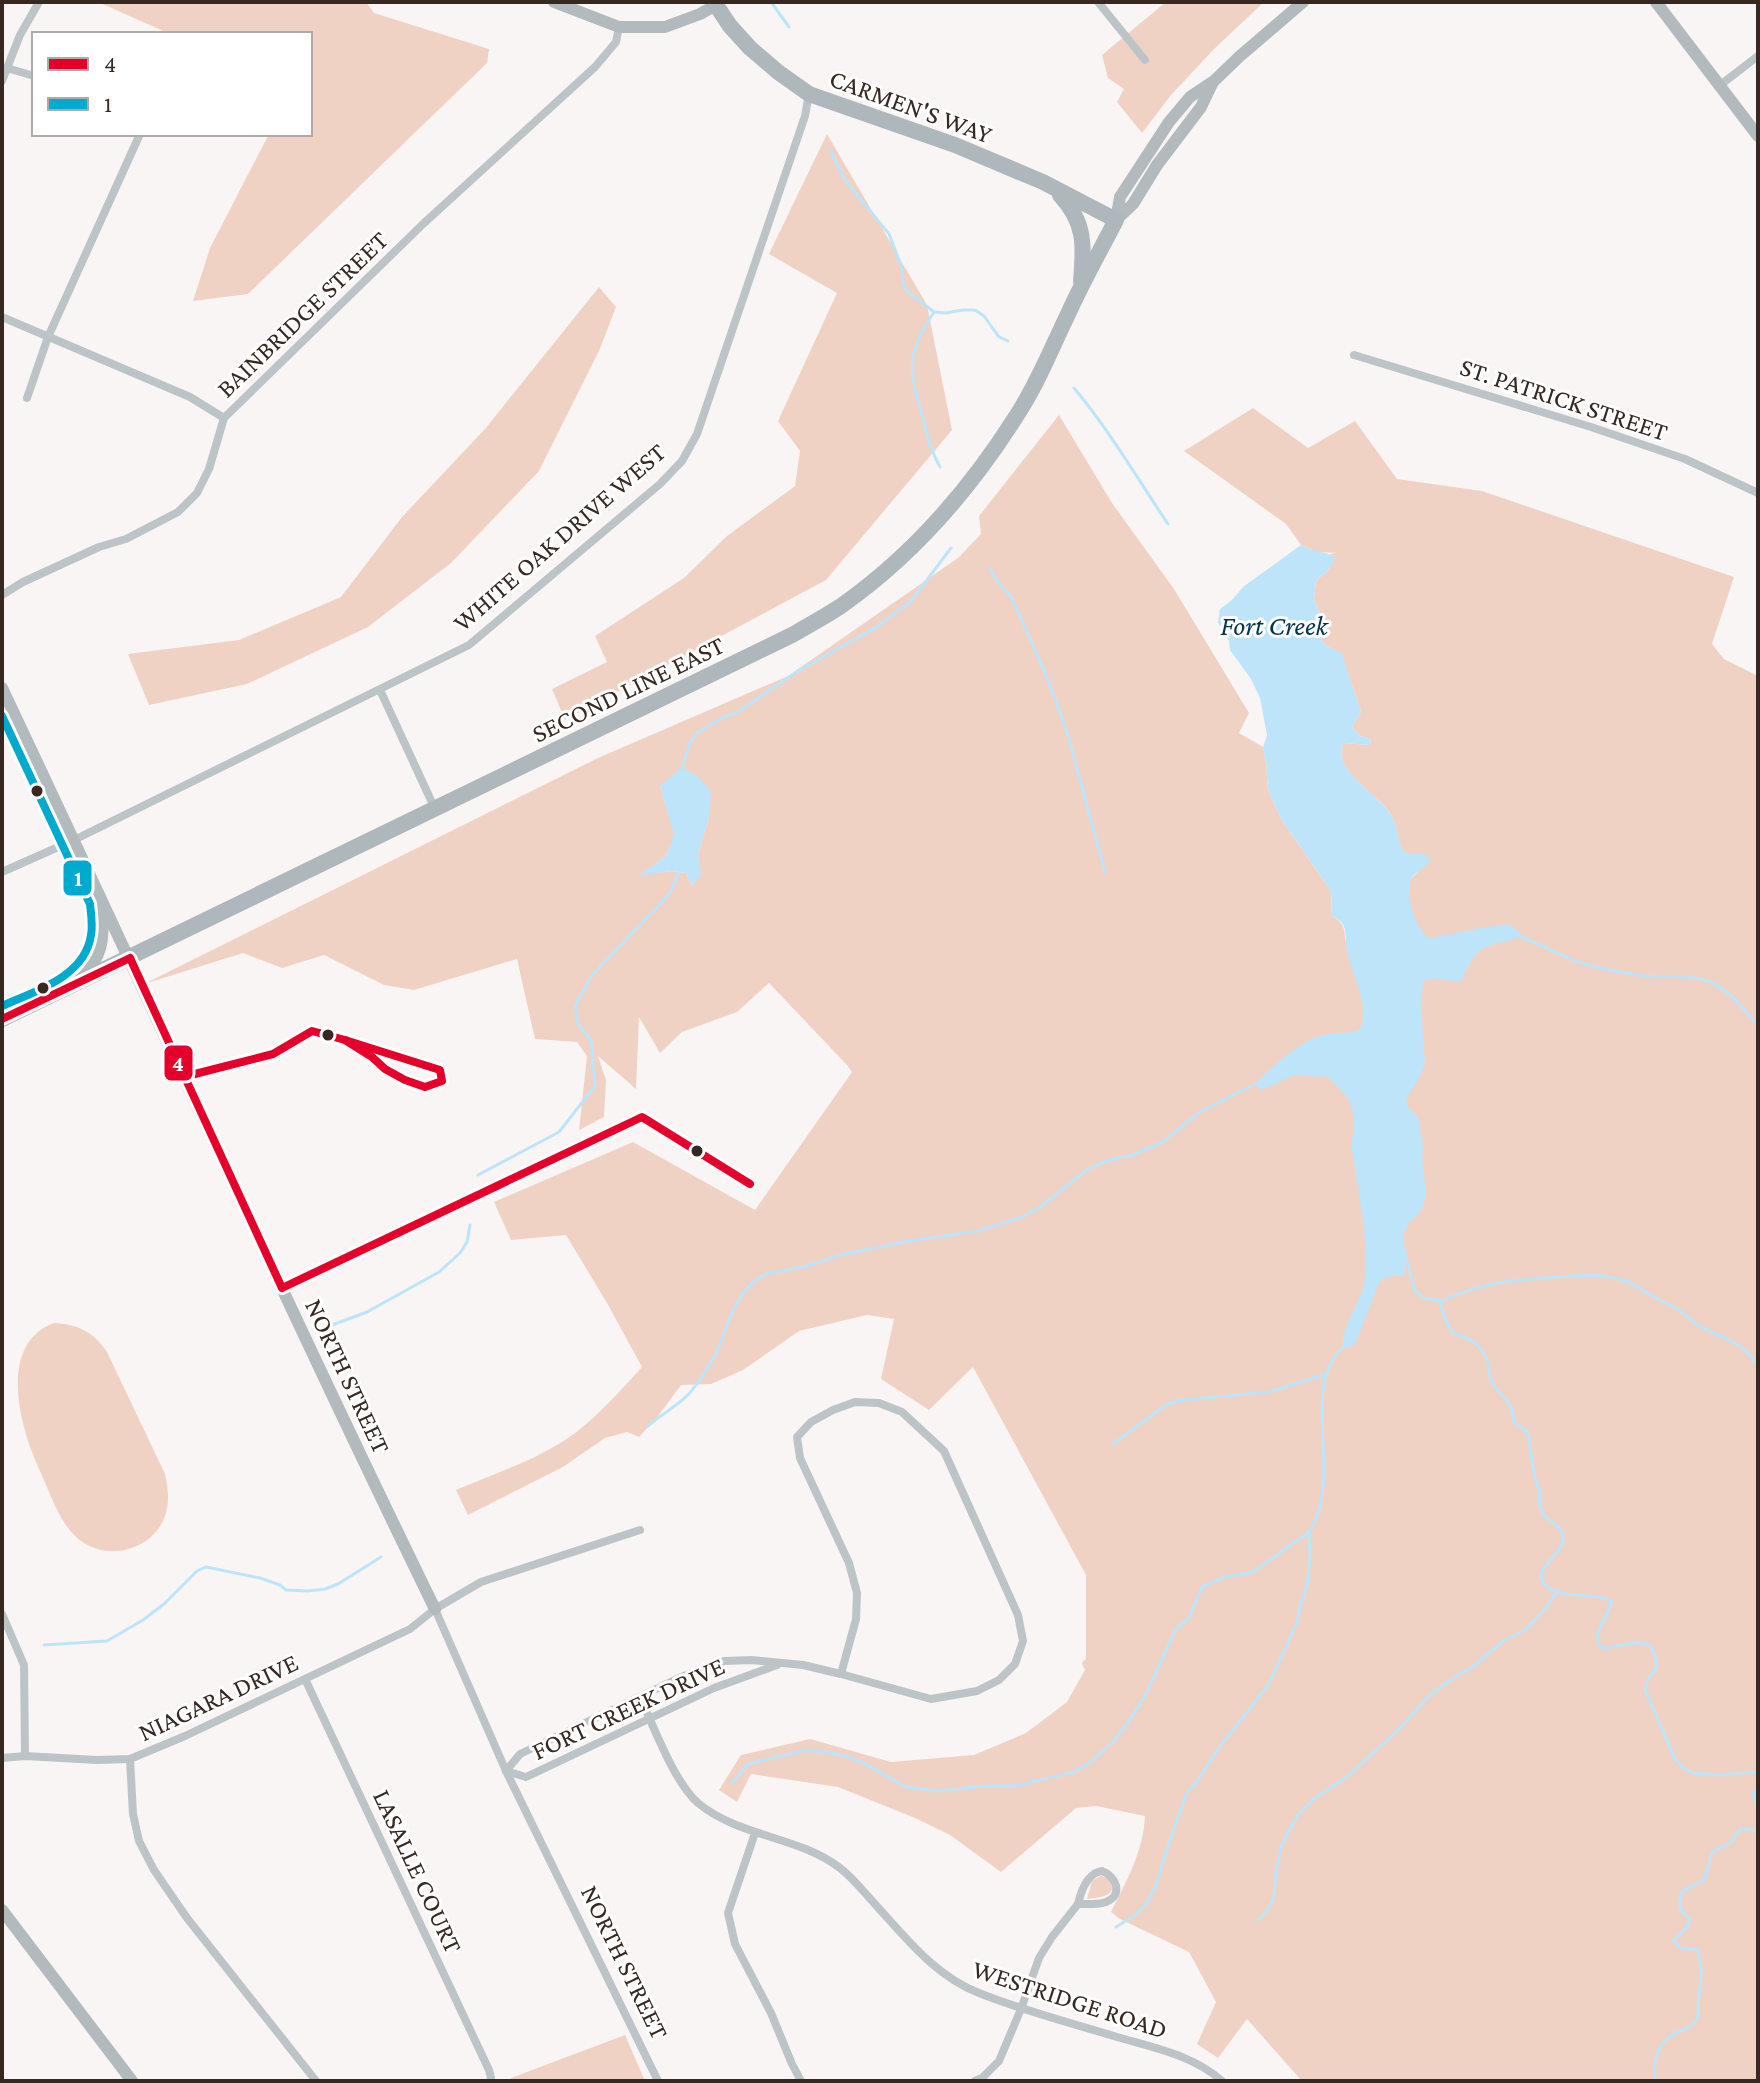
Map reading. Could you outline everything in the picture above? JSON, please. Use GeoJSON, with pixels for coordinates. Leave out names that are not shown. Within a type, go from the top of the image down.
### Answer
{"type":"FeatureCollection","features":[{"type":"Feature","properties":{"kind":"highway","name":"CARMEN'S WAY"},"geometry":{"type":"LineString","coordinates":[[715,4],[750,48],[809,94],[955,145],[1053,187],[1116,220]]}},
{"type":"Feature","properties":{"kind":"highway"},"geometry":{"type":"LineString","coordinates":[[1053,187],[1068,203],[1081,230],[1084,246],[1081,287]]}},
{"type":"Feature","properties":{"kind":"highway","name":"SECOND LINE EAST"},"geometry":{"type":"LineString","coordinates":[[2,1019],[794,634],[840,607],[875,580],[934,523],[994,450],[1039,377],[1116,220]]}},
{"type":"Feature","properties":{"kind":"street"},"geometry":{"type":"LineString","coordinates":[[2,81],[20,35],[39,2]]}},
{"type":"Feature","properties":{"kind":"street"},"geometry":{"type":"LineString","coordinates":[[554,2],[619,27],[665,27],[700,14],[715,4]]}},
{"type":"Feature","properties":{"kind":"street"},"geometry":{"type":"LineString","coordinates":[[1098,2],[1145,60]]}},
{"type":"Feature","properties":{"kind":"street","name":"SECOND LINE EAST"},"geometry":{"type":"LineString","coordinates":[[1116,220],[1133,204],[1157,165],[1201,107],[1214,81],[1303,2]]}},
{"type":"Feature","properties":{"kind":"street"},"geometry":{"type":"LineString","coordinates":[[1656,2],[1758,136]]}},
{"type":"Feature","properties":{"kind":"street","name":"BAINBRIDGE STREET"},"geometry":{"type":"LineString","coordinates":[[2,595],[23,582],[99,547],[126,539],[178,512],[197,493],[209,469],[224,418],[423,224],[595,67],[616,42],[619,27]]}},
{"type":"Feature","properties":{"kind":"street"},"geometry":{"type":"LineString","coordinates":[[1719,86],[1758,56]]}},
{"type":"Feature","properties":{"kind":"street"},"geometry":{"type":"LineString","coordinates":[[7,68],[32,75]]}},
{"type":"Feature","properties":{"kind":"street","name":"WHITE OAK DRIVE WEST"},"geometry":{"type":"LineString","coordinates":[[2,872],[74,840],[469,645],[660,484],[682,461],[697,434],[804,119],[809,94]]}},
{"type":"Feature","properties":{"kind":"street"},"geometry":{"type":"LineString","coordinates":[[27,398],[48,337],[139,136]]}},
{"type":"Feature","properties":{"kind":"street"},"geometry":{"type":"LineString","coordinates":[[2,317],[190,397],[224,418]]}},
{"type":"Feature","properties":{"kind":"street","name":"ST. PATRICK STREET"},"geometry":{"type":"LineString","coordinates":[[1354,355],[1685,459],[1758,493]]}},
{"type":"Feature","properties":{"kind":"street","name":"NORTH STREET"},"geometry":{"type":"LineString","coordinates":[[2,688],[435,1609],[506,1771],[658,2081]]}},
{"type":"Feature","properties":{"kind":"street"},"geometry":{"type":"LineString","coordinates":[[380,690],[435,810]]}},
{"type":"Feature","properties":{"kind":"street"},"geometry":{"type":"LineString","coordinates":[[77,983],[91,968],[101,949],[102,901]]}},
{"type":"Feature","properties":{"kind":"street","name":"FORT CREEK DRIVE"},"geometry":{"type":"LineString","coordinates":[[781,1663],[728,1682],[526,1777],[506,1771],[520,1754],[701,1668],[724,1661],[752,1660],[803,1665],[931,1699],[977,1691],[999,1680],[1015,1664],[1023,1641],[1018,1615],[944,1451],[902,1412],[879,1403],[855,1402],[833,1410],[811,1422],[797,1437],[800,1458],[849,1563],[857,1593],[856,1619],[841,1674]]}},
{"type":"Feature","properties":{"kind":"street","name":"NIAGARA DRIVE"},"geometry":{"type":"LineString","coordinates":[[2,1758],[130,1759],[410,1629],[435,1609],[481,1582],[640,1530]]}},
{"type":"Feature","properties":{"kind":"street"},"geometry":{"type":"LineString","coordinates":[[2,1614],[24,1665],[25,1756]]}},
{"type":"Feature","properties":{"kind":"street","name":"LASALLE COURT"},"geometry":{"type":"LineString","coordinates":[[305,1679],[489,2070],[490,2081]]}},
{"type":"Feature","properties":{"kind":"street","name":"WESTRIDGE ROAD"},"geometry":{"type":"LineString","coordinates":[[640,1697],[682,1785],[697,1802],[715,1815],[755,1833],[799,1847],[839,1867],[940,1971],[954,1981],[1021,2009],[1184,2057],[1210,2070],[1222,2081]]}},
{"type":"Feature","properties":{"kind":"street"},"geometry":{"type":"LineString","coordinates":[[130,1759],[133,1814],[139,1841],[154,1870],[187,1918],[316,2081]]}},
{"type":"Feature","properties":{"kind":"street"},"geometry":{"type":"LineString","coordinates":[[755,1833],[728,1913],[735,1944],[771,2013],[801,2081]]}},
{"type":"Feature","properties":{"kind":"street"},"geometry":{"type":"LineString","coordinates":[[975,2081],[999,2061],[1039,1958],[1078,1904],[1092,1874],[1102,1871],[1112,1876],[1117,1891],[1111,1899],[1102,1903],[1078,1904]]}},
{"type":"Feature","properties":{"kind":"street"},"geometry":{"type":"LineString","coordinates":[[2,1910],[132,2081]]}},
{"type":"Feature","properties":{"kind":"shaded area"},"geometry":{"type":"Polygon","coordinates":[[[98,2],[366,2],[374,13],[489,49],[487,63],[248,294],[193,301],[210,248],[268,136],[312,136],[312,32],[166,32],[98,2]]]}},
{"type":"Feature","properties":{"kind":"shaded area"},"geometry":{"type":"Polygon","coordinates":[[[1166,2],[1264,2],[1171,95],[1142,133],[1117,102],[1124,89],[1108,78],[1102,55],[1166,2]]]}},
{"type":"Feature","properties":{"kind":"shaded area"},"geometry":{"type":"Polygon","coordinates":[[[827,134],[927,305],[952,430],[826,580],[565,720],[552,689],[607,662],[595,636],[684,578],[727,536],[795,486],[800,451],[778,421],[837,293],[769,254],[827,134]]]}},
{"type":"Feature","properties":{"kind":"shaded area"},"geometry":{"type":"Polygon","coordinates":[[[599,287],[616,307],[599,351],[539,471],[451,563],[368,627],[247,684],[149,705],[128,654],[239,640],[341,597],[402,517],[485,429],[599,287]]]}},
{"type":"Feature","properties":{"kind":"shaded area"},"geometry":{"type":"Polygon","coordinates":[[[1253,408],[1308,448],[1355,421],[1397,479],[1482,491],[1734,577],[1712,644],[1724,659],[1758,676],[1758,2081],[1302,2081],[1247,2019],[1218,2058],[1197,2044],[1216,2002],[1189,1952],[1111,1912],[1138,1854],[1145,1816],[1096,1806],[1076,1808],[1001,1872],[950,1835],[838,1787],[751,1774],[737,1802],[719,1790],[741,1755],[810,1739],[891,1762],[974,1755],[1026,1733],[1067,1702],[1085,1670],[1082,1663],[1086,1658],[1086,1575],[973,1367],[929,1410],[881,1379],[894,1319],[867,1315],[799,1331],[743,1370],[711,1384],[681,1385],[639,1437],[627,1432],[605,1438],[563,1467],[468,1515],[456,1490],[517,1465],[575,1433],[610,1402],[642,1367],[566,1235],[511,1240],[494,1202],[633,1142],[755,1210],[852,1072],[769,983],[737,1012],[682,1032],[660,1053],[639,1017],[636,1089],[598,1056],[606,1080],[604,1117],[579,1130],[587,1056],[577,1042],[535,1039],[517,959],[414,990],[384,985],[324,955],[282,968],[243,953],[144,984],[598,758],[788,676],[958,558],[981,534],[979,516],[1059,415],[1112,503],[1174,589],[1249,713],[1239,733],[1263,747],[1268,790],[1281,819],[1331,891],[1332,916],[1343,926],[1345,940],[1419,871],[1411,854],[1403,852],[1390,814],[1355,779],[1343,762],[1343,743],[1370,745],[1371,739],[1360,736],[1352,727],[1361,712],[1341,653],[1321,640],[1322,619],[1314,600],[1316,581],[1329,569],[1335,557],[1329,554],[1337,553],[1317,552],[1301,545],[1286,524],[1184,451],[1253,408]],[[660,786],[675,834],[666,856],[640,875],[671,871],[686,873],[692,886],[700,875],[698,854],[709,817],[660,786]]]}},
{"type":"Feature","properties":{"kind":"shaded area"},"geometry":{"type":"Polygon","coordinates":[[[54,1323],[84,1330],[102,1345],[165,1474],[168,1505],[160,1527],[152,1536],[131,1548],[107,1551],[76,1537],[57,1510],[31,1451],[20,1407],[20,1365],[26,1347],[37,1333],[54,1323]]]}},
{"type":"Feature","properties":{"kind":"shaded area"},"geometry":{"type":"Polygon","coordinates":[[[1101,1876],[1109,1878],[1112,1889],[1107,1895],[1087,1899],[1092,1881],[1101,1876]]]}},
{"type":"Feature","properties":{"kind":"shaded area"},"geometry":{"type":"Polygon","coordinates":[[[625,2035],[645,2081],[510,2081],[511,2078],[625,2035]]]}},
{"type":"Feature","properties":{"kind":"water","name":"Fort Creek"},"geometry":{"type":"Polygon","coordinates":[[[1301,545],[1336,557],[1316,581],[1314,600],[1322,619],[1321,640],[1328,647],[1341,652],[1361,712],[1352,727],[1360,736],[1371,739],[1370,745],[1343,743],[1343,761],[1355,779],[1390,814],[1403,851],[1424,853],[1431,861],[1412,878],[1410,885],[1410,901],[1419,926],[1428,938],[1508,924],[1521,933],[1521,937],[1484,948],[1472,959],[1462,981],[1424,981],[1421,1009],[1425,1063],[1406,1099],[1407,1106],[1418,1117],[1423,1146],[1424,1204],[1403,1234],[1406,1269],[1403,1276],[1381,1280],[1356,1342],[1350,1348],[1343,1347],[1344,1338],[1364,1284],[1366,1259],[1351,1144],[1353,1112],[1348,1098],[1328,1077],[1294,1075],[1262,1090],[1255,1084],[1305,1042],[1323,1035],[1360,1029],[1363,1009],[1346,948],[1344,926],[1332,916],[1331,891],[1281,819],[1268,790],[1263,747],[1267,735],[1260,698],[1251,679],[1230,650],[1229,641],[1218,622],[1220,609],[1243,587],[1301,545]]]}},
{"type":"Feature","properties":{"kind":"water"},"geometry":{"type":"Polygon","coordinates":[[[682,767],[697,776],[711,791],[709,817],[698,854],[701,875],[692,886],[686,873],[671,871],[638,876],[666,856],[674,834],[660,786],[682,767]]]}},
{"type":"Feature","properties":{"kind":"waterway","name":"Fort Creek"},"geometry":{"type":"LineString","coordinates":[[771,2],[789,27]]}},
{"type":"Feature","properties":{"kind":"waterway","name":"Fort Creek"},"geometry":{"type":"LineString","coordinates":[[831,151],[844,179],[889,234],[907,291],[934,312],[975,310],[984,316],[999,337],[1008,341]]}},
{"type":"Feature","properties":{"kind":"waterway"},"geometry":{"type":"LineString","coordinates":[[934,312],[920,336],[912,368],[928,438],[940,467]]}},
{"type":"Feature","properties":{"kind":"waterway","name":"Fort Creek"},"geometry":{"type":"LineString","coordinates":[[1074,388],[1168,524]]}},
{"type":"Feature","properties":{"kind":"waterway"},"geometry":{"type":"LineString","coordinates":[[682,768],[689,745],[697,733],[736,713],[798,671],[877,627],[911,601],[951,548]]}},
{"type":"Feature","properties":{"kind":"waterway"},"geometry":{"type":"LineString","coordinates":[[990,569],[1012,598],[1047,677],[1067,732],[1105,872]]}},
{"type":"Feature","properties":{"kind":"waterway"},"geometry":{"type":"LineString","coordinates":[[478,1175],[559,1132],[595,1086],[591,1040],[578,1024],[575,1006],[592,975],[671,891],[680,870]]}},
{"type":"Feature","properties":{"kind":"waterway"},"geometry":{"type":"LineString","coordinates":[[1521,937],[1574,960],[1602,968],[1712,983],[1725,991],[1758,1025]]}},
{"type":"Feature","properties":{"kind":"waterway"},"geometry":{"type":"LineString","coordinates":[[648,1426],[691,1391],[714,1357],[740,1299],[755,1281],[766,1274],[909,1241],[978,1231],[1022,1217],[1042,1206],[1086,1170],[1161,1143],[1200,1112],[1255,1084]]}},
{"type":"Feature","properties":{"kind":"waterway"},"geometry":{"type":"LineString","coordinates":[[332,1325],[367,1312],[439,1272],[460,1253],[467,1242],[470,1225]]}},
{"type":"Feature","properties":{"kind":"waterway","name":"Fort Creek"},"geometry":{"type":"LineString","coordinates":[[1404,1249],[1415,1291],[1424,1298],[1440,1302]]}},
{"type":"Feature","properties":{"kind":"waterway"},"geometry":{"type":"LineString","coordinates":[[1440,1302],[1470,1290],[1512,1281],[1584,1275],[1617,1278],[1631,1283],[1679,1310],[1698,1325],[1729,1340],[1754,1361]]}},
{"type":"Feature","properties":{"kind":"waterway","name":"Fort Creek"},"geometry":{"type":"LineString","coordinates":[[1440,1302],[1453,1333],[1469,1339],[1481,1349],[1487,1360],[1491,1381],[1510,1405],[1514,1422],[1529,1435],[1540,1507],[1545,1517],[1560,1530],[1563,1540],[1542,1572],[1543,1582],[1557,1592],[1612,1602],[1597,1634],[1599,1645],[1603,1648],[1639,1643],[1652,1648],[1656,1669],[1647,1680],[1645,1690],[1675,1759],[1683,1768],[1693,1773],[1720,1775],[1753,1772],[1758,1775]]}},
{"type":"Feature","properties":{"kind":"waterway"},"geometry":{"type":"LineString","coordinates":[[732,1783],[748,1764],[802,1751],[846,1756],[906,1787],[938,1791],[1015,1786],[1074,1772],[1091,1762],[1114,1741],[1145,1696],[1176,1629],[1189,1618],[1202,1587],[1225,1577],[1253,1572],[1309,1532],[1319,1510],[1323,1486],[1324,1385],[1330,1364],[1343,1347]]}},
{"type":"Feature","properties":{"kind":"waterway"},"geometry":{"type":"LineString","coordinates":[[1113,1444],[1167,1404],[1269,1392],[1326,1374]]}},
{"type":"Feature","properties":{"kind":"waterway"},"geometry":{"type":"LineString","coordinates":[[1116,1927],[1145,1906],[1155,1888],[1187,1792],[1269,1684],[1298,1620],[1307,1585],[1309,1532]]}},
{"type":"Feature","properties":{"kind":"waterway"},"geometry":{"type":"LineString","coordinates":[[44,1645],[107,1641],[143,1620],[197,1571],[206,1567],[260,1578],[286,1590],[308,1591],[338,1584],[381,1557]]}},
{"type":"Feature","properties":{"kind":"waterway"},"geometry":{"type":"LineString","coordinates":[[1258,1920],[1268,1910],[1274,1897],[1282,1844],[1297,1816],[1314,1799],[1348,1776],[1397,1731],[1430,1695],[1470,1669],[1503,1641],[1525,1630],[1547,1607],[1557,1591]]}},
{"type":"Feature","properties":{"kind":"waterway","name":"Fort Creek"},"geometry":{"type":"LineString","coordinates":[[1758,1786],[1753,1794],[1758,1808]]}},
{"type":"Feature","properties":{"kind":"waterway","name":"Fort Creek"},"geometry":{"type":"LineString","coordinates":[[1655,2081],[1655,2062],[1662,2044],[1689,2027],[1698,2017],[1700,1958],[1697,1949],[1680,1948],[1674,1940],[1688,1926],[1689,1918],[1680,1909],[1680,1894],[1704,1880],[1712,1852],[1732,1842],[1741,1829],[1758,1833]]}},
{"type":"Feature","properties":{"kind":"transit line","name":"1"},"geometry":{"type":"LineString","coordinates":[[2,716],[90,904],[92,927],[87,949],[69,972],[57,981],[2,1006]]}},
{"type":"Feature","properties":{"kind":"transit line","name":"4"},"geometry":{"type":"LineString","coordinates":[[2,1019],[130,958],[282,1288],[642,1117],[750,1184]]}},
{"type":"Feature","properties":{"kind":"transit line","name":"4"},"geometry":{"type":"LineString","coordinates":[[183,1077],[273,1054],[312,1031],[345,1040]]}},
{"type":"Feature","properties":{"kind":"transit line","name":"4"},"geometry":{"type":"LineString","coordinates":[[345,1040],[440,1070],[442,1081],[425,1087],[405,1080],[345,1040]]}}]}
